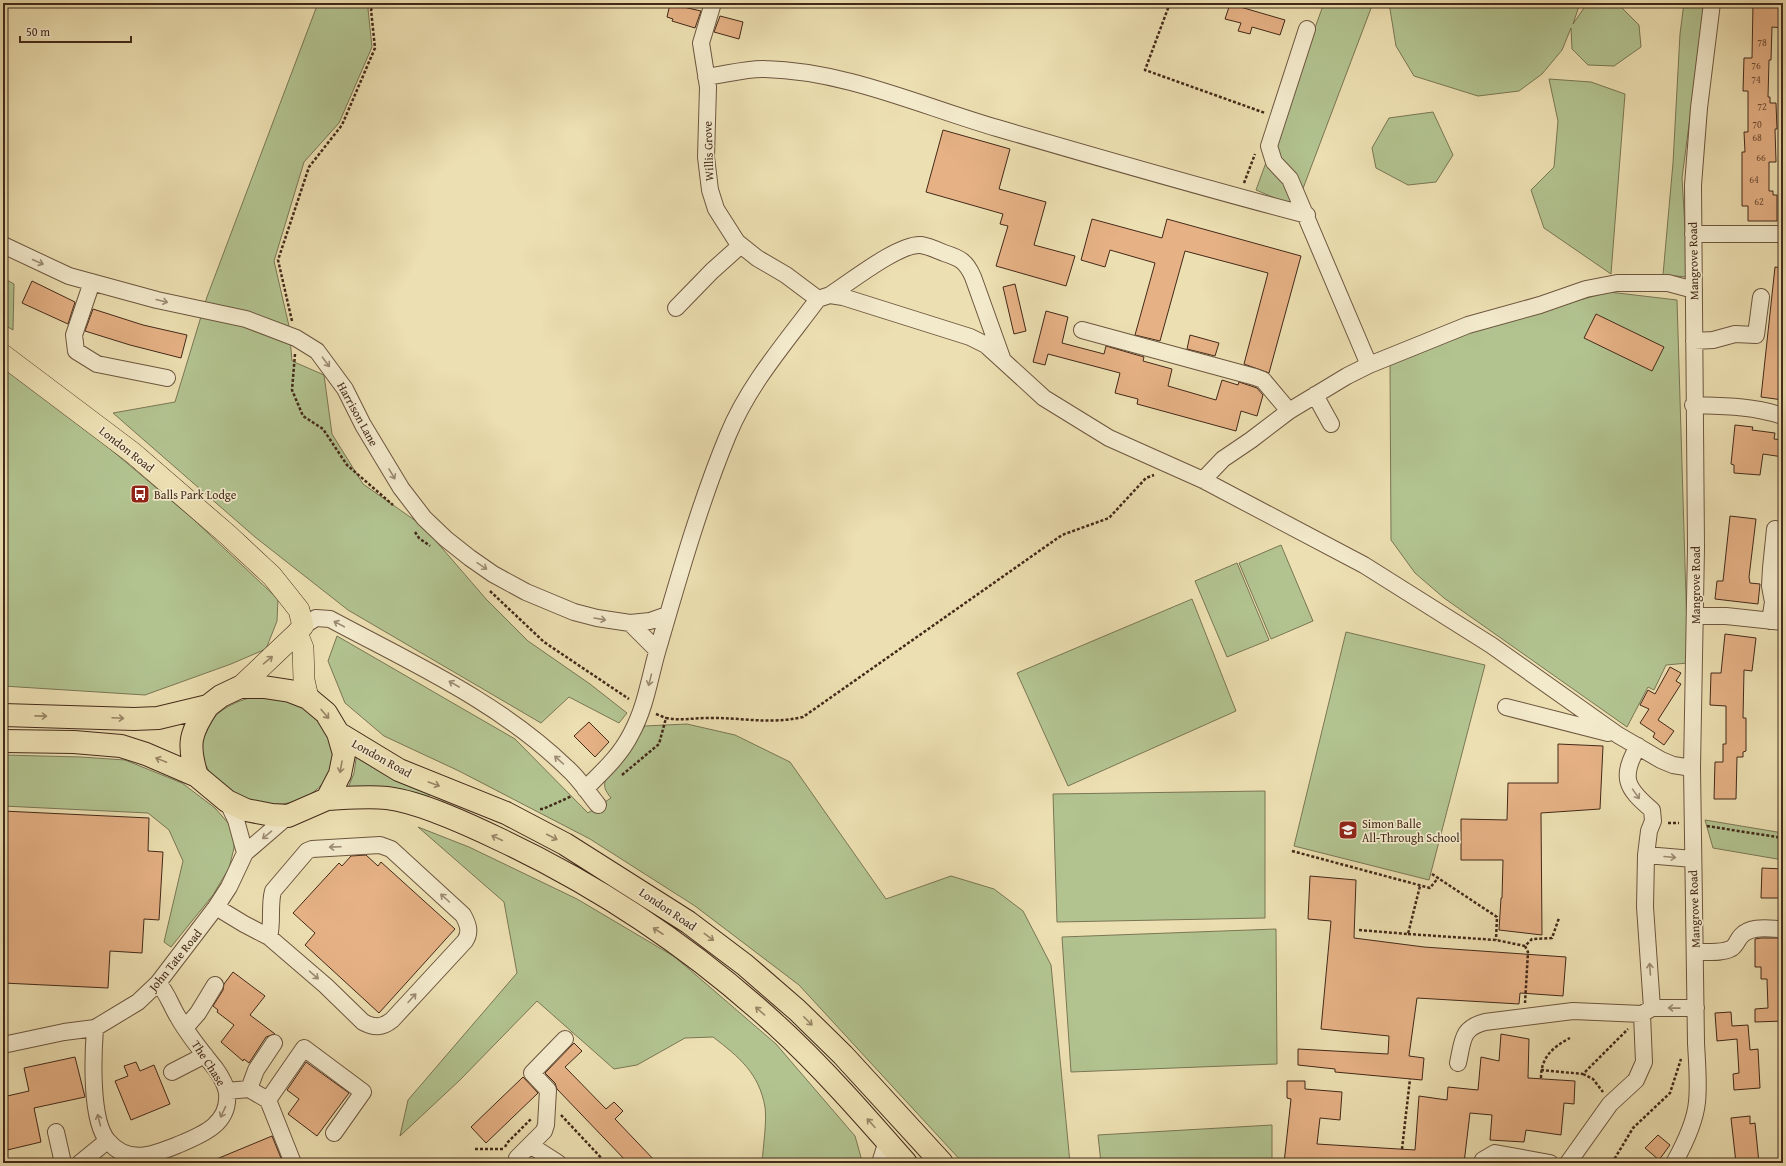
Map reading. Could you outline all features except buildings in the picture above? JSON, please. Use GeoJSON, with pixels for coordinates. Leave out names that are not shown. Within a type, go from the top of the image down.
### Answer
{"type":"FeatureCollection","features":[{"type":"Feature","properties":{"kind":"highway"},"geometry":{"type":"LineString","coordinates":[[3,741],[74,742],[121,746],[146,754],[197,776],[227,801],[246,810],[272,816],[288,816],[327,799],[340,774],[344,754],[338,732],[326,713],[308,698],[290,691],[264,687],[240,687],[221,696],[208,706],[195,725],[191,740],[191,759],[197,776]]}},
{"type":"Feature","properties":{"kind":"highway"},"geometry":{"type":"LineString","coordinates":[[3,715],[134,719],[158,718],[208,706]]}},
{"type":"Feature","properties":{"kind":"highway","name":"London Road"},"geometry":{"type":"LineString","coordinates":[[338,732],[399,770],[506,813],[565,844],[688,922],[745,965],[797,1010],[843,1055],[942,1163]]}},
{"type":"Feature","properties":{"kind":"highway","name":"London Road"},"geometry":{"type":"LineString","coordinates":[[327,799],[388,798],[429,810],[491,835],[528,853],[609,898],[672,940],[725,981],[775,1024],[827,1076],[906,1163]]}},
{"type":"Feature","properties":{"kind":"main road","name":"London Road"},"geometry":{"type":"LineString","coordinates":[[3,354],[133,453],[228,535],[272,576],[299,610],[303,648],[304,680],[308,698]]}},
{"type":"Feature","properties":{"kind":"main road"},"geometry":{"type":"LineString","coordinates":[[240,687],[300,629]]}},
{"type":"Feature","properties":{"kind":"street","name":"Willis Grove"},"geometry":{"type":"LineString","coordinates":[[713,3],[701,43],[708,87],[706,157],[710,190],[716,209],[737,242],[757,258],[824,297]]}},
{"type":"Feature","properties":{"kind":"street","name":"Mangrove Road"},"geometry":{"type":"LineString","coordinates":[[1674,1163],[1691,1129],[1697,1104],[1696,952],[1692,768],[1695,616],[1693,186],[1696,134],[1712,3]]}},
{"type":"Feature","properties":{"kind":"street"},"geometry":{"type":"LineString","coordinates":[[1307,29],[1269,146],[1274,162],[1290,179],[1307,215],[1369,365]]}},
{"type":"Feature","properties":{"kind":"street"},"geometry":{"type":"LineString","coordinates":[[706,78],[763,69],[806,72],[901,96],[988,126],[1238,197],[1307,215]]}},
{"type":"Feature","properties":{"kind":"street"},"geometry":{"type":"LineString","coordinates":[[1693,234],[1783,234]]}},
{"type":"Feature","properties":{"kind":"street"},"geometry":{"type":"LineString","coordinates":[[676,308],[712,271],[741,245]]}},
{"type":"Feature","properties":{"kind":"street"},"geometry":{"type":"LineString","coordinates":[[585,790],[621,752],[632,733],[642,708],[657,650],[681,570],[728,434],[746,397],[824,297],[891,255],[908,247],[920,245],[954,256],[967,264],[1002,358]]}},
{"type":"Feature","properties":{"kind":"street","name":"Harrison Lane"},"geometry":{"type":"LineString","coordinates":[[3,246],[69,276],[179,305],[246,319],[296,338],[317,351],[345,389],[363,425],[401,488],[424,518],[446,539],[470,558],[494,574],[552,604],[597,618],[630,623],[650,621],[667,615]]}},
{"type":"Feature","properties":{"kind":"street"},"geometry":{"type":"LineString","coordinates":[[92,282],[74,335],[76,351],[97,364],[167,378]]}},
{"type":"Feature","properties":{"kind":"street"},"geometry":{"type":"LineString","coordinates":[[1203,480],[1223,459],[1289,411],[1315,395],[1369,365],[1468,324],[1540,305],[1586,289],[1617,282],[1668,283],[1694,290]]}},
{"type":"Feature","properties":{"kind":"street"},"geometry":{"type":"LineString","coordinates":[[824,297],[843,297],[970,337],[986,345],[1044,398],[1109,438],[1203,480],[1364,565],[1491,645],[1618,735],[1673,766],[1692,768]]}},
{"type":"Feature","properties":{"kind":"street"},"geometry":{"type":"LineString","coordinates":[[1694,341],[1714,340],[1735,334],[1756,335],[1761,298]]}},
{"type":"Feature","properties":{"kind":"street"},"geometry":{"type":"LineString","coordinates":[[1082,330],[1255,376],[1263,380],[1289,411]]}},
{"type":"Feature","properties":{"kind":"street"},"geometry":{"type":"LineString","coordinates":[[1315,395],[1331,424]]}},
{"type":"Feature","properties":{"kind":"street"},"geometry":{"type":"LineString","coordinates":[[1693,405],[1742,406],[1783,416]]}},
{"type":"Feature","properties":{"kind":"street"},"geometry":{"type":"LineString","coordinates":[[1695,616],[1726,616],[1776,621],[1770,586],[1775,529]]}},
{"type":"Feature","properties":{"kind":"street"},"geometry":{"type":"LineString","coordinates":[[300,629],[316,618],[330,618],[431,671],[471,694],[548,750],[569,769],[598,805]]}},
{"type":"Feature","properties":{"kind":"street"},"geometry":{"type":"LineString","coordinates":[[630,623],[657,650]]}},
{"type":"Feature","properties":{"kind":"street"},"geometry":{"type":"LineString","coordinates":[[1506,707],[1618,735]]}},
{"type":"Feature","properties":{"kind":"street"},"geometry":{"type":"LineString","coordinates":[[1568,1163],[1610,1104],[1636,1080],[1644,1062],[1647,1011],[1645,907],[1646,855],[1649,831],[1654,822],[1652,810],[1636,797],[1627,780],[1629,763],[1638,746]]}},
{"type":"Feature","properties":{"kind":"street"},"geometry":{"type":"LineString","coordinates":[[227,801],[236,820],[245,853],[288,816]]}},
{"type":"Feature","properties":{"kind":"street"},"geometry":{"type":"LineString","coordinates":[[216,907],[269,938],[326,986],[362,1022],[369,1026],[378,1027],[386,1025],[392,1020],[465,941],[469,931],[468,923],[463,915],[391,850],[380,845],[318,848],[307,852],[273,891],[273,913],[269,938]]}},
{"type":"Feature","properties":{"kind":"street","name":"John Tate Road"},"geometry":{"type":"LineString","coordinates":[[3,1046],[64,1032],[95,1028],[138,1002],[158,983],[216,907],[229,887],[245,853]]}},
{"type":"Feature","properties":{"kind":"street"},"geometry":{"type":"LineString","coordinates":[[1646,855],[1693,859]]}},
{"type":"Feature","properties":{"kind":"street"},"geometry":{"type":"LineString","coordinates":[[1696,952],[1724,951],[1731,949],[1741,936],[1748,931],[1755,929],[1783,929]]}},
{"type":"Feature","properties":{"kind":"street","name":"The Chase"},"geometry":{"type":"LineString","coordinates":[[107,1141],[117,1150],[127,1154],[145,1157],[202,1135],[211,1129],[221,1118],[226,1105],[227,1091],[218,1073],[177,1016],[167,993],[158,983]]}},
{"type":"Feature","properties":{"kind":"street"},"geometry":{"type":"LineString","coordinates":[[185,1028],[198,1013],[215,985]]}},
{"type":"Feature","properties":{"kind":"street"},"geometry":{"type":"LineString","coordinates":[[1458,1063],[1465,1034],[1474,1025],[1573,1012],[1647,1011],[1696,1008]]}},
{"type":"Feature","properties":{"kind":"street"},"geometry":{"type":"LineString","coordinates":[[79,1163],[107,1141],[97,1113],[93,1063],[95,1028]]}},
{"type":"Feature","properties":{"kind":"street"},"geometry":{"type":"LineString","coordinates":[[511,1153],[530,1145],[544,1132],[546,1125],[548,1090],[532,1073],[565,1039]]}},
{"type":"Feature","properties":{"kind":"street"},"geometry":{"type":"LineString","coordinates":[[248,1088],[256,1070],[274,1043]]}},
{"type":"Feature","properties":{"kind":"street"},"geometry":{"type":"LineString","coordinates":[[268,1100],[304,1048],[362,1092],[334,1133]]}},
{"type":"Feature","properties":{"kind":"street"},"geometry":{"type":"LineString","coordinates":[[172,1072],[205,1055]]}},
{"type":"Feature","properties":{"kind":"street"},"geometry":{"type":"LineString","coordinates":[[227,1091],[248,1088],[268,1100],[293,1163]]}},
{"type":"Feature","properties":{"kind":"street"},"geometry":{"type":"LineString","coordinates":[[56,1132],[63,1163]]}},
{"type":"Feature","properties":{"kind":"street"},"geometry":{"type":"LineString","coordinates":[[880,1163],[887,1141]]}},
{"type":"Feature","properties":{"kind":"street"},"geometry":{"type":"LineString","coordinates":[[530,1145],[558,1163]]}},
{"type":"Feature","properties":{"kind":"street"},"geometry":{"type":"LineString","coordinates":[[1483,1163],[1483,1160],[1495,1153],[1550,1163]]}},
{"type":"Feature","properties":{"kind":"path"},"geometry":{"type":"LineString","coordinates":[[296,338],[278,260],[309,167],[342,125],[375,48],[371,10],[375,3]]}},
{"type":"Feature","properties":{"kind":"path"},"geometry":{"type":"LineString","coordinates":[[1170,3],[1145,70],[1270,115]]}},
{"type":"Feature","properties":{"kind":"path"},"geometry":{"type":"LineString","coordinates":[[1238,197],[1257,149]]}},
{"type":"Feature","properties":{"kind":"path"},"geometry":{"type":"LineString","coordinates":[[620,777],[659,744],[666,718],[676,720],[706,718],[783,721],[803,717],[1062,535],[1109,518],[1146,478],[1178,469]]}},
{"type":"Feature","properties":{"kind":"path"},"geometry":{"type":"LineString","coordinates":[[1661,823],[1682,823]]}},
{"type":"Feature","properties":{"kind":"path"},"geometry":{"type":"LineString","coordinates":[[1706,826],[1783,838]]}},
{"type":"Feature","properties":{"kind":"path"},"geometry":{"type":"LineString","coordinates":[[1292,851],[1430,888],[1438,878]]}},
{"type":"Feature","properties":{"kind":"path"},"geometry":{"type":"LineString","coordinates":[[1432,874],[1497,917],[1496,940]]}},
{"type":"Feature","properties":{"kind":"path"},"geometry":{"type":"LineString","coordinates":[[1408,934],[1420,886]]}},
{"type":"Feature","properties":{"kind":"path"},"geometry":{"type":"LineString","coordinates":[[1525,946],[1532,939],[1552,938],[1559,918]]}},
{"type":"Feature","properties":{"kind":"path"},"geometry":{"type":"LineString","coordinates":[[1358,930],[1496,940],[1525,946]]}},
{"type":"Feature","properties":{"kind":"path"},"geometry":{"type":"LineString","coordinates":[[1524,1018],[1528,952],[1525,946]]}},
{"type":"Feature","properties":{"kind":"path"},"geometry":{"type":"LineString","coordinates":[[1583,1074],[1647,1011]]}},
{"type":"Feature","properties":{"kind":"path"},"geometry":{"type":"LineString","coordinates":[[1540,1078],[1545,1056],[1556,1045],[1570,1038]]}},
{"type":"Feature","properties":{"kind":"path"},"geometry":{"type":"LineString","coordinates":[[1612,1163],[1633,1128],[1670,1093],[1681,1059],[1686,1054]]}},
{"type":"Feature","properties":{"kind":"path"},"geometry":{"type":"LineString","coordinates":[[1541,1070],[1583,1074],[1593,1078],[1610,1104]]}},
{"type":"Feature","properties":{"kind":"path"},"geometry":{"type":"LineString","coordinates":[[1402,1149],[1410,1079]]}},
{"type":"Feature","properties":{"kind":"path"},"geometry":{"type":"LineString","coordinates":[[475,1149],[511,1153]]}},
{"type":"Feature","properties":{"kind":"green space"},"geometry":{"type":"Polygon","coordinates":[[[318,3],[371,3],[368,9],[372,47],[339,123],[304,162],[274,261],[289,326],[292,361],[324,375],[332,434],[363,484],[423,526],[486,599],[528,641],[590,684],[627,713],[619,723],[569,697],[541,723],[348,610],[255,537],[113,413],[175,402],[207,297],[318,3]]]}},
{"type":"Feature","properties":{"kind":"green space"},"geometry":{"type":"Polygon","coordinates":[[[1324,3],[1373,3],[1296,207],[1256,190],[1324,3]]]}},
{"type":"Feature","properties":{"kind":"green space"},"geometry":{"type":"Polygon","coordinates":[[[1389,3],[1580,3],[1573,24],[1586,5],[1619,5],[1639,25],[1641,47],[1614,66],[1588,65],[1572,49],[1571,28],[1562,50],[1542,74],[1519,91],[1478,96],[1414,76],[1396,46],[1389,3]]]}},
{"type":"Feature","properties":{"kind":"green space"},"geometry":{"type":"Polygon","coordinates":[[[1684,3],[1705,3],[1682,178],[1688,277],[1663,275],[1673,163],[1680,34],[1684,3]]]}},
{"type":"Feature","properties":{"kind":"green space"},"geometry":{"type":"Polygon","coordinates":[[[1549,79],[1591,82],[1625,94],[1611,274],[1544,228],[1531,190],[1554,167],[1558,121],[1549,79]]]}},
{"type":"Feature","properties":{"kind":"green space"},"geometry":{"type":"Polygon","coordinates":[[[1433,112],[1453,155],[1436,182],[1408,185],[1376,168],[1372,148],[1389,118],[1433,112]]]}},
{"type":"Feature","properties":{"kind":"green space"},"geometry":{"type":"Polygon","coordinates":[[[3,278],[14,284],[13,330],[3,324],[3,278]]]}},
{"type":"Feature","properties":{"kind":"green space"},"geometry":{"type":"Polygon","coordinates":[[[1609,292],[1677,300],[1688,663],[1666,665],[1654,690],[1648,687],[1627,727],[1444,598],[1415,573],[1391,540],[1390,362],[1469,330],[1609,292]]]}},
{"type":"Feature","properties":{"kind":"green space"},"geometry":{"type":"Polygon","coordinates":[[[3,367],[76,420],[193,519],[278,599],[277,621],[266,649],[231,664],[145,695],[3,686],[3,367]]]}},
{"type":"Feature","properties":{"kind":"green space"},"geometry":{"type":"Polygon","coordinates":[[[1281,545],[1313,621],[1271,639],[1239,563],[1281,545]]]}},
{"type":"Feature","properties":{"kind":"green space"},"geometry":{"type":"Polygon","coordinates":[[[1237,563],[1269,640],[1227,657],[1195,581],[1237,563]]]}},
{"type":"Feature","properties":{"kind":"green space"},"geometry":{"type":"Polygon","coordinates":[[[1192,599],[1236,711],[1068,786],[1017,673],[1192,599]]]}},
{"type":"Feature","properties":{"kind":"green space"},"geometry":{"type":"Polygon","coordinates":[[[1346,632],[1485,665],[1429,880],[1294,846],[1346,632]]]}},
{"type":"Feature","properties":{"kind":"green space"},"geometry":{"type":"Polygon","coordinates":[[[337,636],[515,739],[588,813],[611,798],[605,788],[606,778],[645,726],[687,724],[735,735],[790,762],[886,899],[951,876],[994,889],[1023,911],[1051,965],[1070,1163],[963,1163],[799,985],[695,906],[590,839],[459,771],[384,736],[345,703],[328,661],[337,636]]]}},
{"type":"Feature","properties":{"kind":"green space"},"geometry":{"type":"Polygon","coordinates":[[[255,697],[285,701],[306,709],[317,718],[328,735],[334,749],[335,758],[330,774],[318,788],[304,798],[283,804],[256,803],[244,799],[221,785],[205,764],[201,751],[201,739],[205,729],[212,719],[221,711],[232,705],[255,697]]]}},
{"type":"Feature","properties":{"kind":"green space"},"geometry":{"type":"Polygon","coordinates":[[[357,752],[431,791],[427,800],[348,788],[354,773],[357,752]]]}},
{"type":"Feature","properties":{"kind":"green space"},"geometry":{"type":"Polygon","coordinates":[[[3,755],[125,760],[182,783],[215,808],[229,824],[234,837],[234,848],[229,868],[213,895],[171,947],[164,942],[183,861],[169,830],[148,813],[3,806],[3,755]]]}},
{"type":"Feature","properties":{"kind":"green space"},"geometry":{"type":"Polygon","coordinates":[[[1265,791],[1265,918],[1057,922],[1053,794],[1265,791]]]}},
{"type":"Feature","properties":{"kind":"green space"},"geometry":{"type":"Polygon","coordinates":[[[1705,820],[1783,833],[1783,860],[1713,848],[1705,820]]]}},
{"type":"Feature","properties":{"kind":"green space"},"geometry":{"type":"Polygon","coordinates":[[[418,827],[469,847],[577,899],[675,957],[776,1044],[855,1136],[862,1161],[861,1163],[762,1163],[766,1120],[762,1095],[753,1075],[739,1059],[713,1037],[685,1038],[637,1065],[614,1069],[537,1001],[460,1080],[400,1136],[408,1100],[517,973],[504,902],[418,827]]]}},
{"type":"Feature","properties":{"kind":"green space"},"geometry":{"type":"Polygon","coordinates":[[[1276,929],[1277,1064],[1071,1072],[1062,937],[1276,929]]]}},
{"type":"Feature","properties":{"kind":"green space"},"geometry":{"type":"Polygon","coordinates":[[[1272,1125],[1272,1163],[1101,1163],[1098,1135],[1272,1125]]]}},
{"type":"Feature","properties":{"kind":"place","name":"Balls Park Lodge"},"geometry":{"type":"Point","coordinates":[140,494]}},
{"type":"Feature","properties":{"kind":"place","name":"Simon Balle All-Through School"},"geometry":{"type":"Point","coordinates":[1348,830]}}]}
